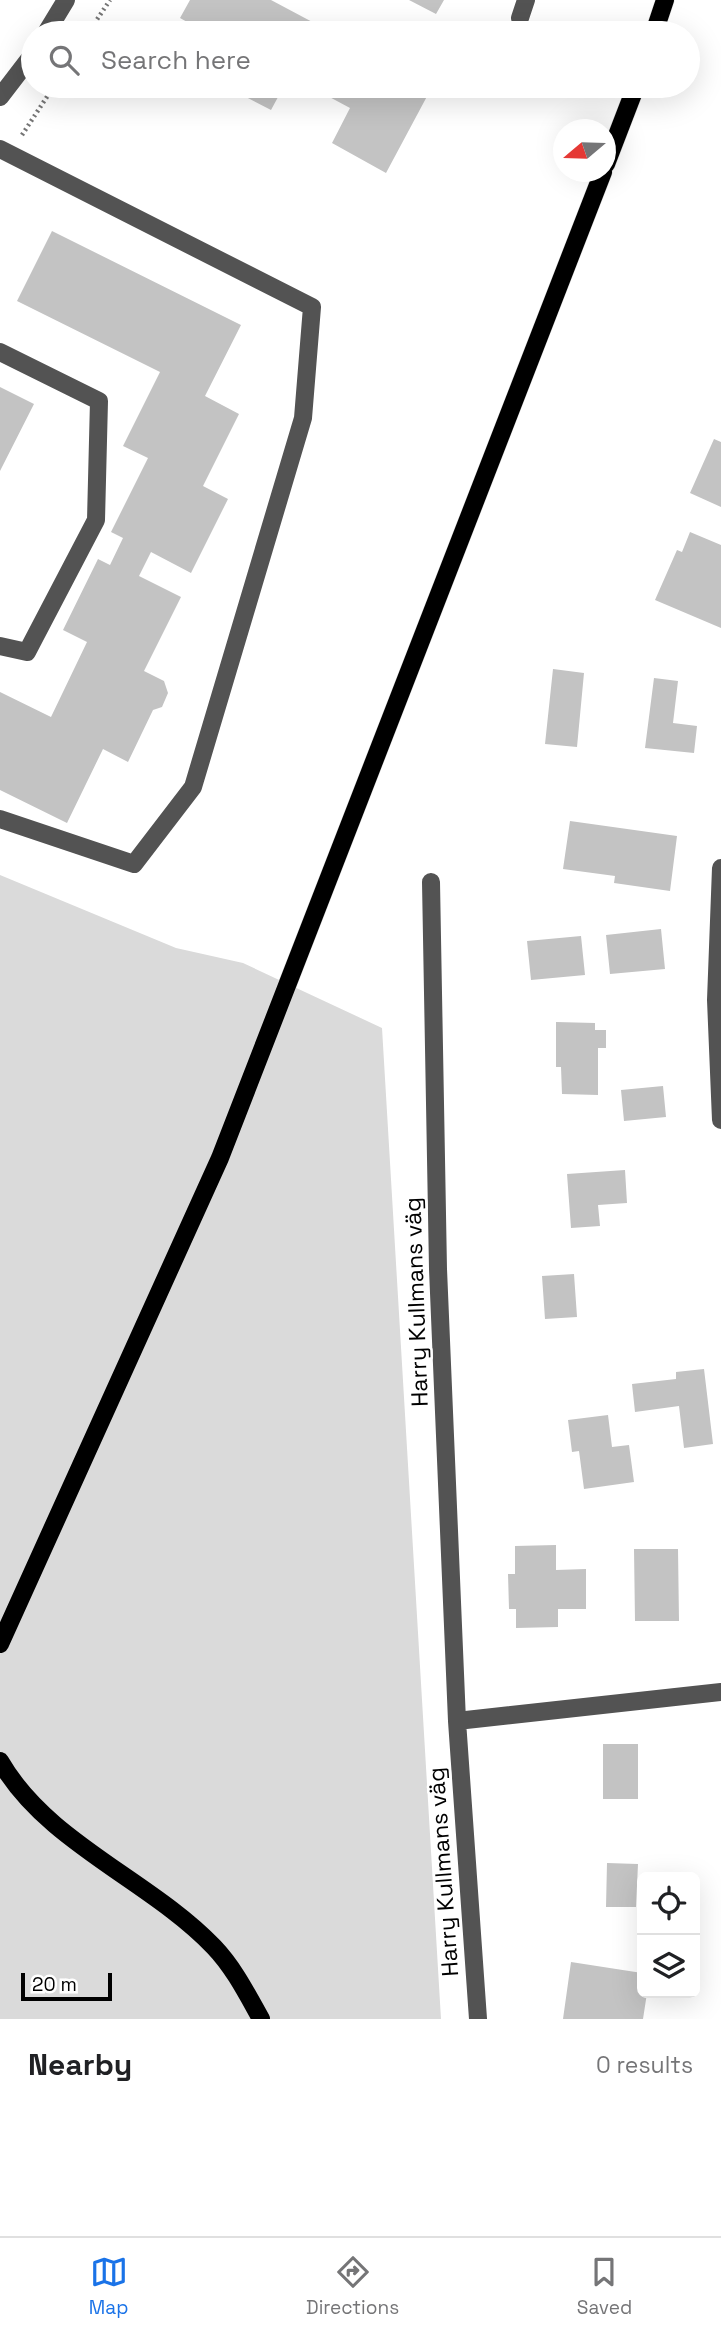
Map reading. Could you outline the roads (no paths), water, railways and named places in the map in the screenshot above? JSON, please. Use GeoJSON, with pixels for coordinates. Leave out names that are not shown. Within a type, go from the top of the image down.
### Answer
{"type":"FeatureCollection","features":[{"type":"Feature","properties":{"kind":"main road"},"geometry":{"type":"LineString","coordinates":[[658,21],[665,0]]}},
{"type":"Feature","properties":{"kind":"main road"},"geometry":{"type":"LineString","coordinates":[[616,138],[631,98]]}},
{"type":"Feature","properties":{"kind":"main road"},"geometry":{"type":"LineString","coordinates":[[0,1644],[220,1158],[599,182]]}},
{"type":"Feature","properties":{"kind":"main road"},"geometry":{"type":"LineString","coordinates":[[0,1761],[9,1777],[37,1811],[213,1947],[237,1978],[261,2019]]}},
{"type":"Feature","properties":{"kind":"street"},"geometry":{"type":"LineString","coordinates":[[53,21],[66,0]]}},
{"type":"Feature","properties":{"kind":"street"},"geometry":{"type":"LineString","coordinates":[[520,18],[526,0]]}},
{"type":"Feature","properties":{"kind":"street"},"geometry":{"type":"LineString","coordinates":[[0,97],[21,70]]}},
{"type":"Feature","properties":{"kind":"street"},"geometry":{"type":"LineString","coordinates":[[0,819],[134,864],[193,788],[303,418],[312,307],[5,151]]}},
{"type":"Feature","properties":{"kind":"street"},"geometry":{"type":"LineString","coordinates":[[0,352],[99,401],[96,520],[27,652],[0,646]]}},
{"type":"Feature","properties":{"kind":"street"},"geometry":{"type":"LineString","coordinates":[[721,868],[716,1000],[721,1120]]}},
{"type":"Feature","properties":{"kind":"street","name":"Harry Kullmans väg"},"geometry":{"type":"LineString","coordinates":[[431,882],[438,1269],[457,1721],[478,2019]]}},
{"type":"Feature","properties":{"kind":"street"},"geometry":{"type":"LineString","coordinates":[[457,1721],[721,1692]]}}]}
